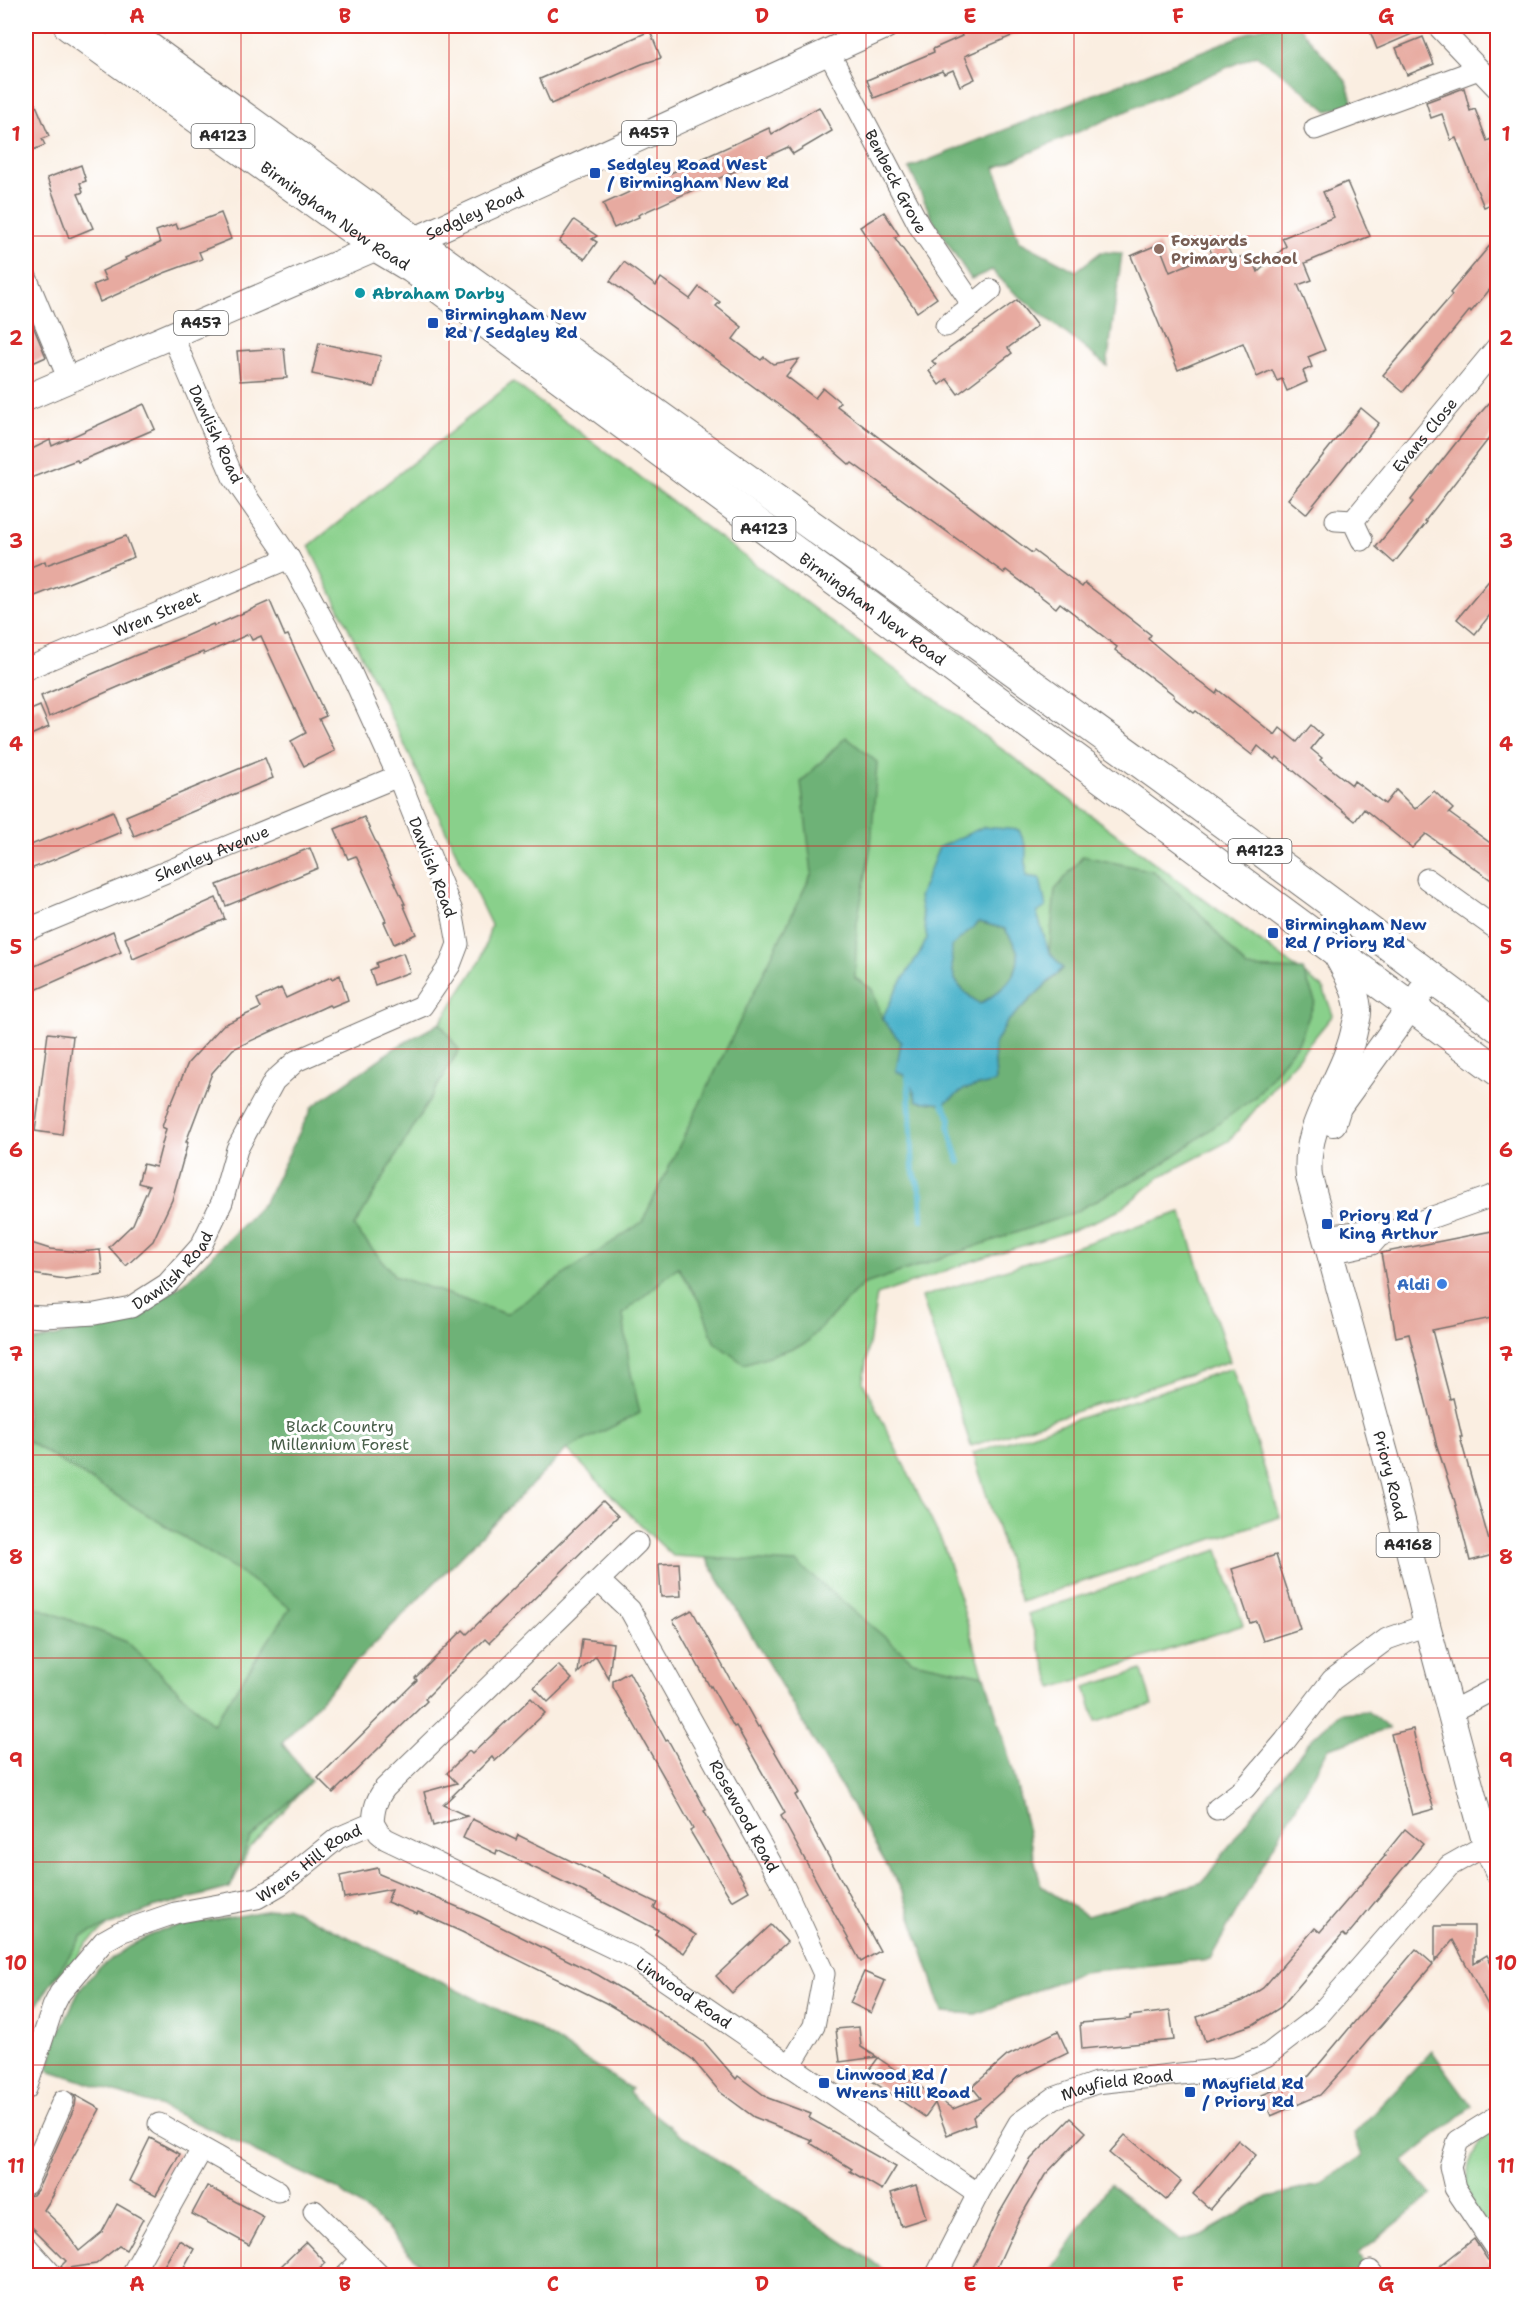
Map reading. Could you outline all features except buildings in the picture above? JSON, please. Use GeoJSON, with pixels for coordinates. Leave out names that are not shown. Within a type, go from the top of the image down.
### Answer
{"type":"FeatureCollection","features":[{"type":"Feature","properties":{"kind":"highway","name":"Birmingham New Road"},"geometry":{"type":"LineString","coordinates":[[69,26],[377,247],[412,268],[1497,1071]]}},
{"type":"Feature","properties":{"kind":"highway","name":"Birmingham New Road"},"geometry":{"type":"LineString","coordinates":[[120,26],[413,241],[1115,745],[1497,1027]]}},
{"type":"Feature","properties":{"kind":"main road","name":"Sedgley Road"},"geometry":{"type":"LineString","coordinates":[[26,398],[377,247],[413,241],[828,51],[853,32],[885,26]]}},
{"type":"Feature","properties":{"kind":"main road","name":"Priory Road"},"geometry":{"type":"LineString","coordinates":[[1333,949],[1349,978],[1358,1010],[1352,1043],[1322,1106],[1312,1136],[1308,1162],[1310,1177],[1392,1479],[1450,1712],[1486,1845],[1497,1871]]}},
{"type":"Feature","properties":{"kind":"main road","name":"Priory Road"},"geometry":{"type":"LineString","coordinates":[[1326,1236],[1324,1148],[1338,1107],[1432,977]]}},
{"type":"Feature","properties":{"kind":"street"},"geometry":{"type":"LineString","coordinates":[[1438,26],[1497,89]]}},
{"type":"Feature","properties":{"kind":"street","name":"Benbeck Grove"},"geometry":{"type":"LineString","coordinates":[[828,51],[920,226],[974,305]]}},
{"type":"Feature","properties":{"kind":"street"},"geometry":{"type":"LineString","coordinates":[[1315,129],[1479,69]]}},
{"type":"Feature","properties":{"kind":"street"},"geometry":{"type":"LineString","coordinates":[[26,277],[69,380]]}},
{"type":"Feature","properties":{"kind":"street"},"geometry":{"type":"LineString","coordinates":[[946,326],[991,290]]}},
{"type":"Feature","properties":{"kind":"street","name":"Dawlish Road"},"geometry":{"type":"LineString","coordinates":[[26,1316],[95,1314],[131,1307],[167,1284],[201,1246],[222,1202],[237,1149],[274,1081],[296,1061],[422,1006],[450,965],[458,944],[452,911],[398,776],[348,666],[289,558],[233,477],[172,336]]}},
{"type":"Feature","properties":{"kind":"street","name":"Evans Close"},"geometry":{"type":"LineString","coordinates":[[1350,527],[1497,346]]}},
{"type":"Feature","properties":{"kind":"street","name":"Wren Street"},"geometry":{"type":"LineString","coordinates":[[26,669],[289,558]]}},
{"type":"Feature","properties":{"kind":"street","name":"Shenley Avenue"},"geometry":{"type":"LineString","coordinates":[[26,930],[398,776]]}},
{"type":"Feature","properties":{"kind":"street"},"geometry":{"type":"LineString","coordinates":[[1427,879],[1497,930]]}},
{"type":"Feature","properties":{"kind":"street"},"geometry":{"type":"LineString","coordinates":[[1326,1236],[1372,1245],[1379,1236],[1497,1194]]}},
{"type":"Feature","properties":{"kind":"street","name":"Wrens Hill Road"},"geometry":{"type":"LineString","coordinates":[[26,2089],[53,2007],[60,1993],[104,1941],[120,1932],[175,1913],[257,1898],[281,1884],[339,1838],[374,1823],[374,1807],[385,1788],[637,1543]]}},
{"type":"Feature","properties":{"kind":"street","name":"Rosewood Road"},"geometry":{"type":"LineString","coordinates":[[600,1581],[630,1610],[783,1885],[824,1974],[814,2026],[790,2066]]}},
{"type":"Feature","properties":{"kind":"street"},"geometry":{"type":"LineString","coordinates":[[1217,1809],[1245,1788],[1286,1741],[1332,1680],[1388,1639],[1427,1624]]}},
{"type":"Feature","properties":{"kind":"street"},"geometry":{"type":"LineString","coordinates":[[1450,1712],[1497,1688]]}},
{"type":"Feature","properties":{"kind":"street","name":"Linwood Road"},"geometry":{"type":"LineString","coordinates":[[374,1823],[379,1833],[386,1839],[630,1956],[978,2194]]}},
{"type":"Feature","properties":{"kind":"street","name":"Mayfield Road"},"geometry":{"type":"LineString","coordinates":[[936,2276],[978,2194],[1019,2123],[1054,2098],[1096,2083],[1236,2068],[1266,2056],[1318,2016],[1449,1866],[1486,1845]]}},
{"type":"Feature","properties":{"kind":"street"},"geometry":{"type":"LineString","coordinates":[[26,2184],[63,2101]]}},
{"type":"Feature","properties":{"kind":"street"},"geometry":{"type":"LineString","coordinates":[[1497,2115],[1458,2141],[1449,2166],[1455,2188],[1497,2252]]}},
{"type":"Feature","properties":{"kind":"street"},"geometry":{"type":"LineString","coordinates":[[159,2124],[278,2191]]}},
{"type":"Feature","properties":{"kind":"street"},"geometry":{"type":"LineString","coordinates":[[131,2276],[202,2149]]}},
{"type":"Feature","properties":{"kind":"street"},"geometry":{"type":"LineString","coordinates":[[315,2211],[380,2276]]}},
{"type":"Feature","properties":{"kind":"street"},"geometry":{"type":"LineString","coordinates":[[26,2246],[53,2276]]}},
{"type":"Feature","properties":{"kind":"street"},"geometry":{"type":"LineString","coordinates":[[346,2276],[363,2259]]}},
{"type":"Feature","properties":{"kind":"green space"},"geometry":{"type":"Polygon","coordinates":[[[1265,26],[1298,26],[1346,81],[1353,104],[1328,111],[1256,55],[995,168],[1019,241],[1076,271],[1101,252],[1122,253],[1107,366],[1009,288],[992,270],[971,279],[935,224],[909,168],[1265,26]]]}},
{"type":"Feature","properties":{"kind":"green space","name":"Black Country Millennium Forest"},"geometry":{"type":"Polygon","coordinates":[[[513,382],[1323,988],[1333,1015],[1229,1141],[1163,1175],[1118,1211],[1073,1230],[973,1261],[877,1295],[863,1382],[943,1544],[1013,1771],[1041,1886],[976,2014],[943,2012],[903,1892],[706,1558],[673,1556],[567,1449],[350,1668],[282,1743],[311,1781],[249,1849],[230,1888],[125,1915],[107,1927],[86,1944],[77,1958],[48,1986],[31,2013],[26,2029],[26,1343],[134,1318],[155,1304],[187,1281],[230,1239],[265,1202],[276,1181],[459,1050],[440,1023],[482,958],[491,925],[309,546],[513,382]]]}},
{"type":"Feature","properties":{"kind":"green space","name":"Black Country Millennium Forest"},"geometry":{"type":"Polygon","coordinates":[[[846,737],[877,762],[871,846],[857,923],[855,978],[872,989],[882,1019],[901,1042],[897,1070],[908,1077],[917,1101],[943,1104],[965,1089],[996,1082],[994,1046],[1007,1022],[1063,969],[1049,952],[1055,890],[1083,856],[1153,871],[1196,909],[1247,968],[1303,970],[1315,1001],[1299,1041],[1255,1097],[1160,1166],[1071,1214],[862,1285],[805,1344],[744,1364],[714,1342],[701,1304],[678,1267],[623,1314],[630,1369],[640,1413],[567,1449],[350,1668],[282,1743],[311,1781],[250,1839],[229,1888],[153,1908],[82,1936],[26,2022],[26,1603],[127,1642],[213,1724],[290,1608],[237,1570],[26,1440],[26,1343],[134,1318],[187,1281],[265,1202],[312,1107],[395,1048],[440,1023],[459,1050],[354,1227],[395,1276],[506,1314],[642,1222],[812,873],[801,782],[846,737]]]}},
{"type":"Feature","properties":{"kind":"green space"},"geometry":{"type":"Polygon","coordinates":[[[979,922],[1005,929],[1015,944],[1018,954],[1018,963],[1012,977],[1000,990],[980,1004],[964,992],[953,974],[951,946],[979,922]]]}},
{"type":"Feature","properties":{"kind":"green space"},"geometry":{"type":"Polygon","coordinates":[[[1181,1212],[1230,1361],[971,1446],[922,1297],[1181,1212]]]}},
{"type":"Feature","properties":{"kind":"green space"},"geometry":{"type":"Polygon","coordinates":[[[1232,1368],[1280,1517],[1021,1602],[973,1453],[1232,1368]]]}},
{"type":"Feature","properties":{"kind":"green space"},"geometry":{"type":"Polygon","coordinates":[[[1218,1550],[1243,1625],[1053,1688],[1028,1614],[1218,1550]]]}},
{"type":"Feature","properties":{"kind":"green space"},"geometry":{"type":"Polygon","coordinates":[[[706,1558],[797,1563],[913,1661],[985,1676],[1013,1771],[1041,1886],[1087,1916],[1203,1882],[1253,1813],[1312,1739],[1340,1713],[1367,1711],[1389,1729],[1329,1748],[1210,1959],[1082,1972],[976,2014],[943,2012],[903,1892],[706,1558]]]}},
{"type":"Feature","properties":{"kind":"green space"},"geometry":{"type":"Polygon","coordinates":[[[1142,1670],[1152,1705],[1096,1722],[1085,1687],[1142,1670]]]}},
{"type":"Feature","properties":{"kind":"green space"},"geometry":{"type":"Polygon","coordinates":[[[286,1907],[540,2030],[631,2089],[629,2093],[692,2142],[891,2275],[430,2275],[382,2223],[337,2189],[162,2107],[48,2070],[57,2037],[79,1991],[96,1970],[135,1943],[161,1930],[286,1907]]]}},
{"type":"Feature","properties":{"kind":"green space"},"geometry":{"type":"Polygon","coordinates":[[[1432,2051],[1472,2106],[1403,2162],[1432,2195],[1358,2254],[1370,2275],[1048,2276],[1110,2184],[1180,2241],[1202,2235],[1268,2197],[1319,2185],[1362,2156],[1354,2134],[1432,2051]]]}},
{"type":"Feature","properties":{"kind":"green space"},"geometry":{"type":"Polygon","coordinates":[[[1497,2127],[1497,2259],[1465,2188],[1471,2160],[1479,2143],[1497,2127]]]}},
{"type":"Feature","properties":{"kind":"water"},"geometry":{"type":"Polygon","coordinates":[[[983,827],[1019,830],[1026,847],[1026,876],[1040,878],[1046,907],[1037,913],[1049,952],[1063,968],[1007,1022],[994,1046],[996,1082],[965,1089],[943,1104],[917,1101],[908,1077],[896,1071],[901,1042],[882,1019],[927,938],[919,897],[939,847],[983,827]],[[979,922],[952,946],[953,974],[964,992],[980,1004],[1006,984],[1018,963],[1015,944],[1005,929],[979,922]]]}},
{"type":"Feature","properties":{"kind":"waterway"},"geometry":{"type":"LineString","coordinates":[[908,1077],[913,1169],[921,1194],[922,1220]]}},
{"type":"Feature","properties":{"kind":"waterway"},"geometry":{"type":"LineString","coordinates":[[943,1104],[950,1118],[949,1129],[959,1162]]}},
{"type":"Feature","properties":{"kind":"place","name":"Sedgley Road West / Birmingham New Rd"},"geometry":{"type":"Point","coordinates":[595,173]}},
{"type":"Feature","properties":{"kind":"place","name":"Foxyards Primary School"},"geometry":{"type":"Point","coordinates":[1159,249]}},
{"type":"Feature","properties":{"kind":"place","name":"Abraham Darby"},"geometry":{"type":"Point","coordinates":[360,293]}},
{"type":"Feature","properties":{"kind":"place","name":"Birmingham New Rd / Sedgley Rd"},"geometry":{"type":"Point","coordinates":[433,323]}},
{"type":"Feature","properties":{"kind":"place","name":"Birmingham New Rd / Priory Rd"},"geometry":{"type":"Point","coordinates":[1273,933]}},
{"type":"Feature","properties":{"kind":"place","name":"Priory Rd / King Arthur"},"geometry":{"type":"Point","coordinates":[1327,1224]}},
{"type":"Feature","properties":{"kind":"place","name":"Aldi"},"geometry":{"type":"Point","coordinates":[1442,1284]}},
{"type":"Feature","properties":{"kind":"place","name":"Linwood Rd / Wrens Hill Road"},"geometry":{"type":"Point","coordinates":[824,2083]}},
{"type":"Feature","properties":{"kind":"place","name":"Mayfield Rd / Priory Rd"},"geometry":{"type":"Point","coordinates":[1190,2092]}}]}
